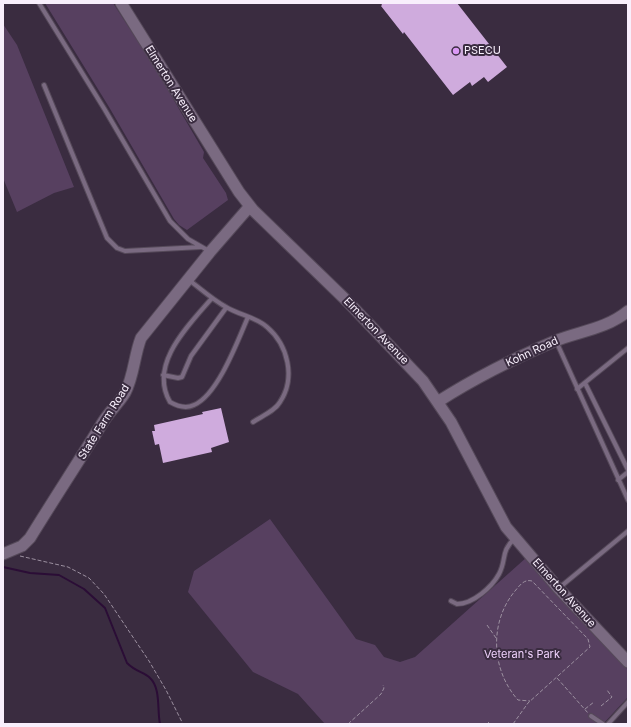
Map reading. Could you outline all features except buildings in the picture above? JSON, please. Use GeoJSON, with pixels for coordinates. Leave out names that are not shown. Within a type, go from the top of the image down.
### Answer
{"type":"FeatureCollection","features":[{"type":"Feature","properties":{"kind":"main road","name":"Elmerton Avenue"},"geometry":{"type":"LineString","coordinates":[[121,3],[239,192],[250,206],[400,355],[439,401],[506,528],[558,588],[628,662]]}},
{"type":"Feature","properties":{"kind":"main road","name":"State Farm Road"},"geometry":{"type":"LineString","coordinates":[[3,554],[22,546],[30,538],[104,420],[124,394],[131,379],[135,352],[141,338],[189,280],[206,249],[250,206]]}},
{"type":"Feature","properties":{"kind":"main road","name":"Kohn Road"},"geometry":{"type":"LineString","coordinates":[[439,401],[479,377],[556,341],[604,326],[628,311]]}},
{"type":"Feature","properties":{"kind":"lane"},"geometry":{"type":"LineString","coordinates":[[39,3],[105,110],[170,221],[188,239],[206,249]]}},
{"type":"Feature","properties":{"kind":"lane"},"geometry":{"type":"LineString","coordinates":[[44,85],[107,238],[117,248],[133,251],[206,249]]}},
{"type":"Feature","properties":{"kind":"lane"},"geometry":{"type":"LineString","coordinates":[[189,280],[226,308],[266,326],[283,344],[289,373],[287,389],[280,403],[253,422]]}},
{"type":"Feature","properties":{"kind":"lane"},"geometry":{"type":"LineString","coordinates":[[212,298],[178,341],[168,359],[163,375],[163,384],[170,402],[178,406],[194,405],[210,392],[224,371],[248,317]]}},
{"type":"Feature","properties":{"kind":"lane"},"geometry":{"type":"LineString","coordinates":[[163,375],[182,377],[191,356],[226,308]]}},
{"type":"Feature","properties":{"kind":"lane"},"geometry":{"type":"LineString","coordinates":[[556,341],[628,500]]}},
{"type":"Feature","properties":{"kind":"lane"},"geometry":{"type":"LineString","coordinates":[[577,389],[628,348]]}},
{"type":"Feature","properties":{"kind":"lane"},"geometry":{"type":"LineString","coordinates":[[585,383],[628,471],[618,480]]}},
{"type":"Feature","properties":{"kind":"lane"},"geometry":{"type":"LineString","coordinates":[[558,588],[628,531]]}},
{"type":"Feature","properties":{"kind":"lane"},"geometry":{"type":"LineString","coordinates":[[451,600],[457,604],[467,602],[476,597],[494,581],[501,569],[504,550],[515,538]]}},
{"type":"Feature","properties":{"kind":"lane"},"geometry":{"type":"LineString","coordinates":[[608,724],[628,702]]}},
{"type":"Feature","properties":{"kind":"lane"},"geometry":{"type":"LineString","coordinates":[[591,716],[603,724]]}},
{"type":"Feature","properties":{"kind":"path"},"geometry":{"type":"LineString","coordinates":[[17,556],[68,567],[89,578],[113,607],[149,661],[183,724]]}},
{"type":"Feature","properties":{"kind":"path"},"geometry":{"type":"LineString","coordinates":[[496,638],[502,613],[510,598],[525,581],[532,580],[589,640],[589,648],[530,701],[517,721],[513,724]]}},
{"type":"Feature","properties":{"kind":"path"},"geometry":{"type":"LineString","coordinates":[[487,625],[494,632],[496,638],[499,663],[506,683],[517,699],[530,701]]}},
{"type":"Feature","properties":{"kind":"path"},"geometry":{"type":"LineString","coordinates":[[556,677],[591,716]]}},
{"type":"Feature","properties":{"kind":"path"},"geometry":{"type":"LineString","coordinates":[[348,724],[381,694],[384,688],[382,685]]}},
{"type":"Feature","properties":{"kind":"path"},"geometry":{"type":"LineString","coordinates":[[601,706],[612,697],[607,690]]}},
{"type":"Feature","properties":{"kind":"path"},"geometry":{"type":"LineString","coordinates":[[585,709],[594,702]]}},
{"type":"Feature","properties":{"kind":"green space"},"geometry":{"type":"Polygon","coordinates":[[[45,3],[113,3],[154,66],[204,152],[203,158],[226,193],[228,200],[187,230],[179,225],[45,3]]]}},
{"type":"Feature","properties":{"kind":"green space"},"geometry":{"type":"Polygon","coordinates":[[[3,24],[17,45],[74,187],[54,193],[17,212],[3,178],[3,24]]]}},
{"type":"Feature","properties":{"kind":"green space","name":"Veteran's Park"},"geometry":{"type":"Polygon","coordinates":[[[270,519],[356,639],[375,645],[384,657],[400,662],[415,657],[527,557],[621,660],[628,670],[628,697],[603,724],[325,724],[298,694],[253,672],[188,592],[194,571],[270,519]]]}},
{"type":"Feature","properties":{"kind":"waterway"},"geometry":{"type":"LineString","coordinates":[[3,567],[30,573],[59,575],[84,589],[105,608],[127,663],[148,676],[156,688],[160,724]]}},
{"type":"Feature","properties":{"kind":"place","name":"PSECU"},"geometry":{"type":"Point","coordinates":[456,51]}}]}
